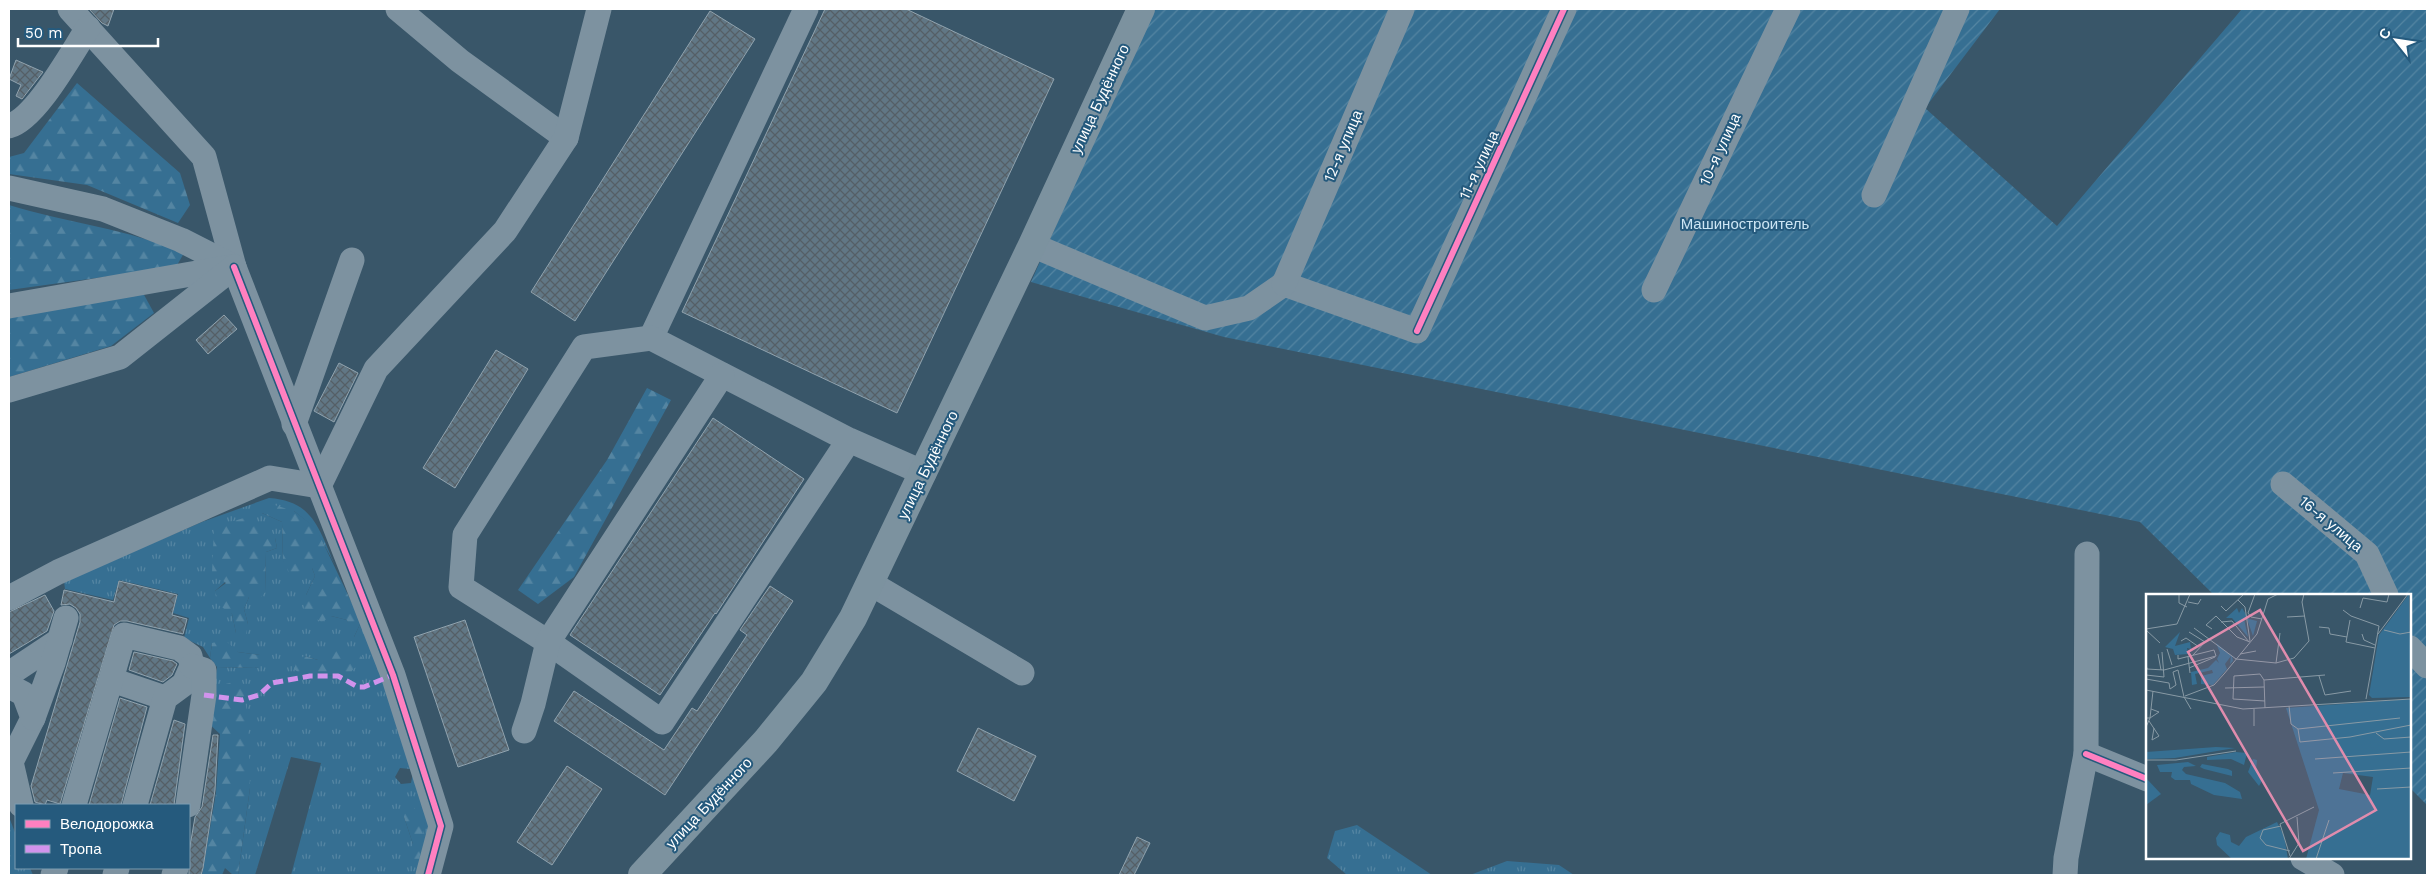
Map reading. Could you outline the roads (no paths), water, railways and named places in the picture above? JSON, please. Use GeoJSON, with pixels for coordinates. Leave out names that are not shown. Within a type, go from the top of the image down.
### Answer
{"type":"FeatureCollection","features":[{"type":"Feature","properties":{"kind":"main road","name":"улица Будённого"},"geometry":{"type":"LineString","coordinates":[[642,875],[766,741],[814,682],[853,618],[1032,245],[1141,9]]}},
{"type":"Feature","properties":{"kind":"street"},"geometry":{"type":"LineString","coordinates":[[70,9],[204,157],[234,267],[393,675],[441,826],[428,875]]}},
{"type":"Feature","properties":{"kind":"street"},"geometry":{"type":"LineString","coordinates":[[398,9],[460,61],[566,138]]}},
{"type":"Feature","properties":{"kind":"street"},"geometry":{"type":"LineString","coordinates":[[319,486],[376,369],[506,232],[566,138],[599,9]]}},
{"type":"Feature","properties":{"kind":"street"},"geometry":{"type":"LineString","coordinates":[[651,338],[806,9]]}},
{"type":"Feature","properties":{"kind":"street","name":"12-я улица"},"geometry":{"type":"LineString","coordinates":[[1284,284],[1402,9]]}},
{"type":"Feature","properties":{"kind":"street","name":"11-я улица"},"geometry":{"type":"LineString","coordinates":[[1284,284],[1417,331],[1564,9]]}},
{"type":"Feature","properties":{"kind":"street","name":"10-я улица"},"geometry":{"type":"LineString","coordinates":[[1654,290],[1788,9]]}},
{"type":"Feature","properties":{"kind":"street"},"geometry":{"type":"LineString","coordinates":[[1874,195],[1957,9]]}},
{"type":"Feature","properties":{"kind":"street"},"geometry":{"type":"LineString","coordinates":[[9,126],[14,125],[35,108],[88,28]]}},
{"type":"Feature","properties":{"kind":"street"},"geometry":{"type":"LineString","coordinates":[[9,188],[103,209],[181,240],[234,267]]}},
{"type":"Feature","properties":{"kind":"street"},"geometry":{"type":"LineString","coordinates":[[1032,245],[1205,318],[1249,308],[1284,284]]}},
{"type":"Feature","properties":{"kind":"street"},"geometry":{"type":"LineString","coordinates":[[294,424],[352,260]]}},
{"type":"Feature","properties":{"kind":"street"},"geometry":{"type":"LineString","coordinates":[[9,306],[234,267]]}},
{"type":"Feature","properties":{"kind":"street"},"geometry":{"type":"LineString","coordinates":[[9,390],[120,358],[234,267]]}},
{"type":"Feature","properties":{"kind":"street"},"geometry":{"type":"LineString","coordinates":[[849,440],[662,722],[548,642],[461,587],[465,535],[584,347],[651,338],[849,440],[924,473]]}},
{"type":"Feature","properties":{"kind":"street"},"geometry":{"type":"LineString","coordinates":[[524,731],[533,704],[548,642],[722,375]]}},
{"type":"Feature","properties":{"kind":"street"},"geometry":{"type":"LineString","coordinates":[[9,598],[58,572],[270,478],[319,486]]}},
{"type":"Feature","properties":{"kind":"street","name":"16-я улица"},"geometry":{"type":"LineString","coordinates":[[2283,484],[2367,554],[2386,594]]}},
{"type":"Feature","properties":{"kind":"street"},"geometry":{"type":"LineString","coordinates":[[2065,875],[2066,858],[2086,754],[2087,554]]}},
{"type":"Feature","properties":{"kind":"street"},"geometry":{"type":"LineString","coordinates":[[870,583],[1022,673]]}},
{"type":"Feature","properties":{"kind":"street"},"geometry":{"type":"LineString","coordinates":[[9,674],[63,629],[33,718],[10,762],[21,804]]}},
{"type":"Feature","properties":{"kind":"street"},"geometry":{"type":"LineString","coordinates":[[74,804],[124,635],[179,648],[190,656],[192,666],[184,684],[165,698],[135,804]]}},
{"type":"Feature","properties":{"kind":"street"},"geometry":{"type":"LineString","coordinates":[[2411,649],[2427,666]]}},
{"type":"Feature","properties":{"kind":"street"},"geometry":{"type":"LineString","coordinates":[[188,804],[204,695],[204,670],[192,666]]}},
{"type":"Feature","properties":{"kind":"street"},"geometry":{"type":"LineString","coordinates":[[112,680],[165,698]]}},
{"type":"Feature","properties":{"kind":"street"},"geometry":{"type":"LineString","coordinates":[[9,686],[24,694],[33,718]]}},
{"type":"Feature","properties":{"kind":"street"},"geometry":{"type":"LineString","coordinates":[[2086,754],[2146,779]]}},
{"type":"Feature","properties":{"kind":"street"},"geometry":{"type":"LineString","coordinates":[[2305,859],[2332,875]]}},
{"type":"Feature","properties":{"kind":"park label","name":"Машиностроитель"},"geometry":{"type":"Point","coordinates":[1745,224]}}]}
